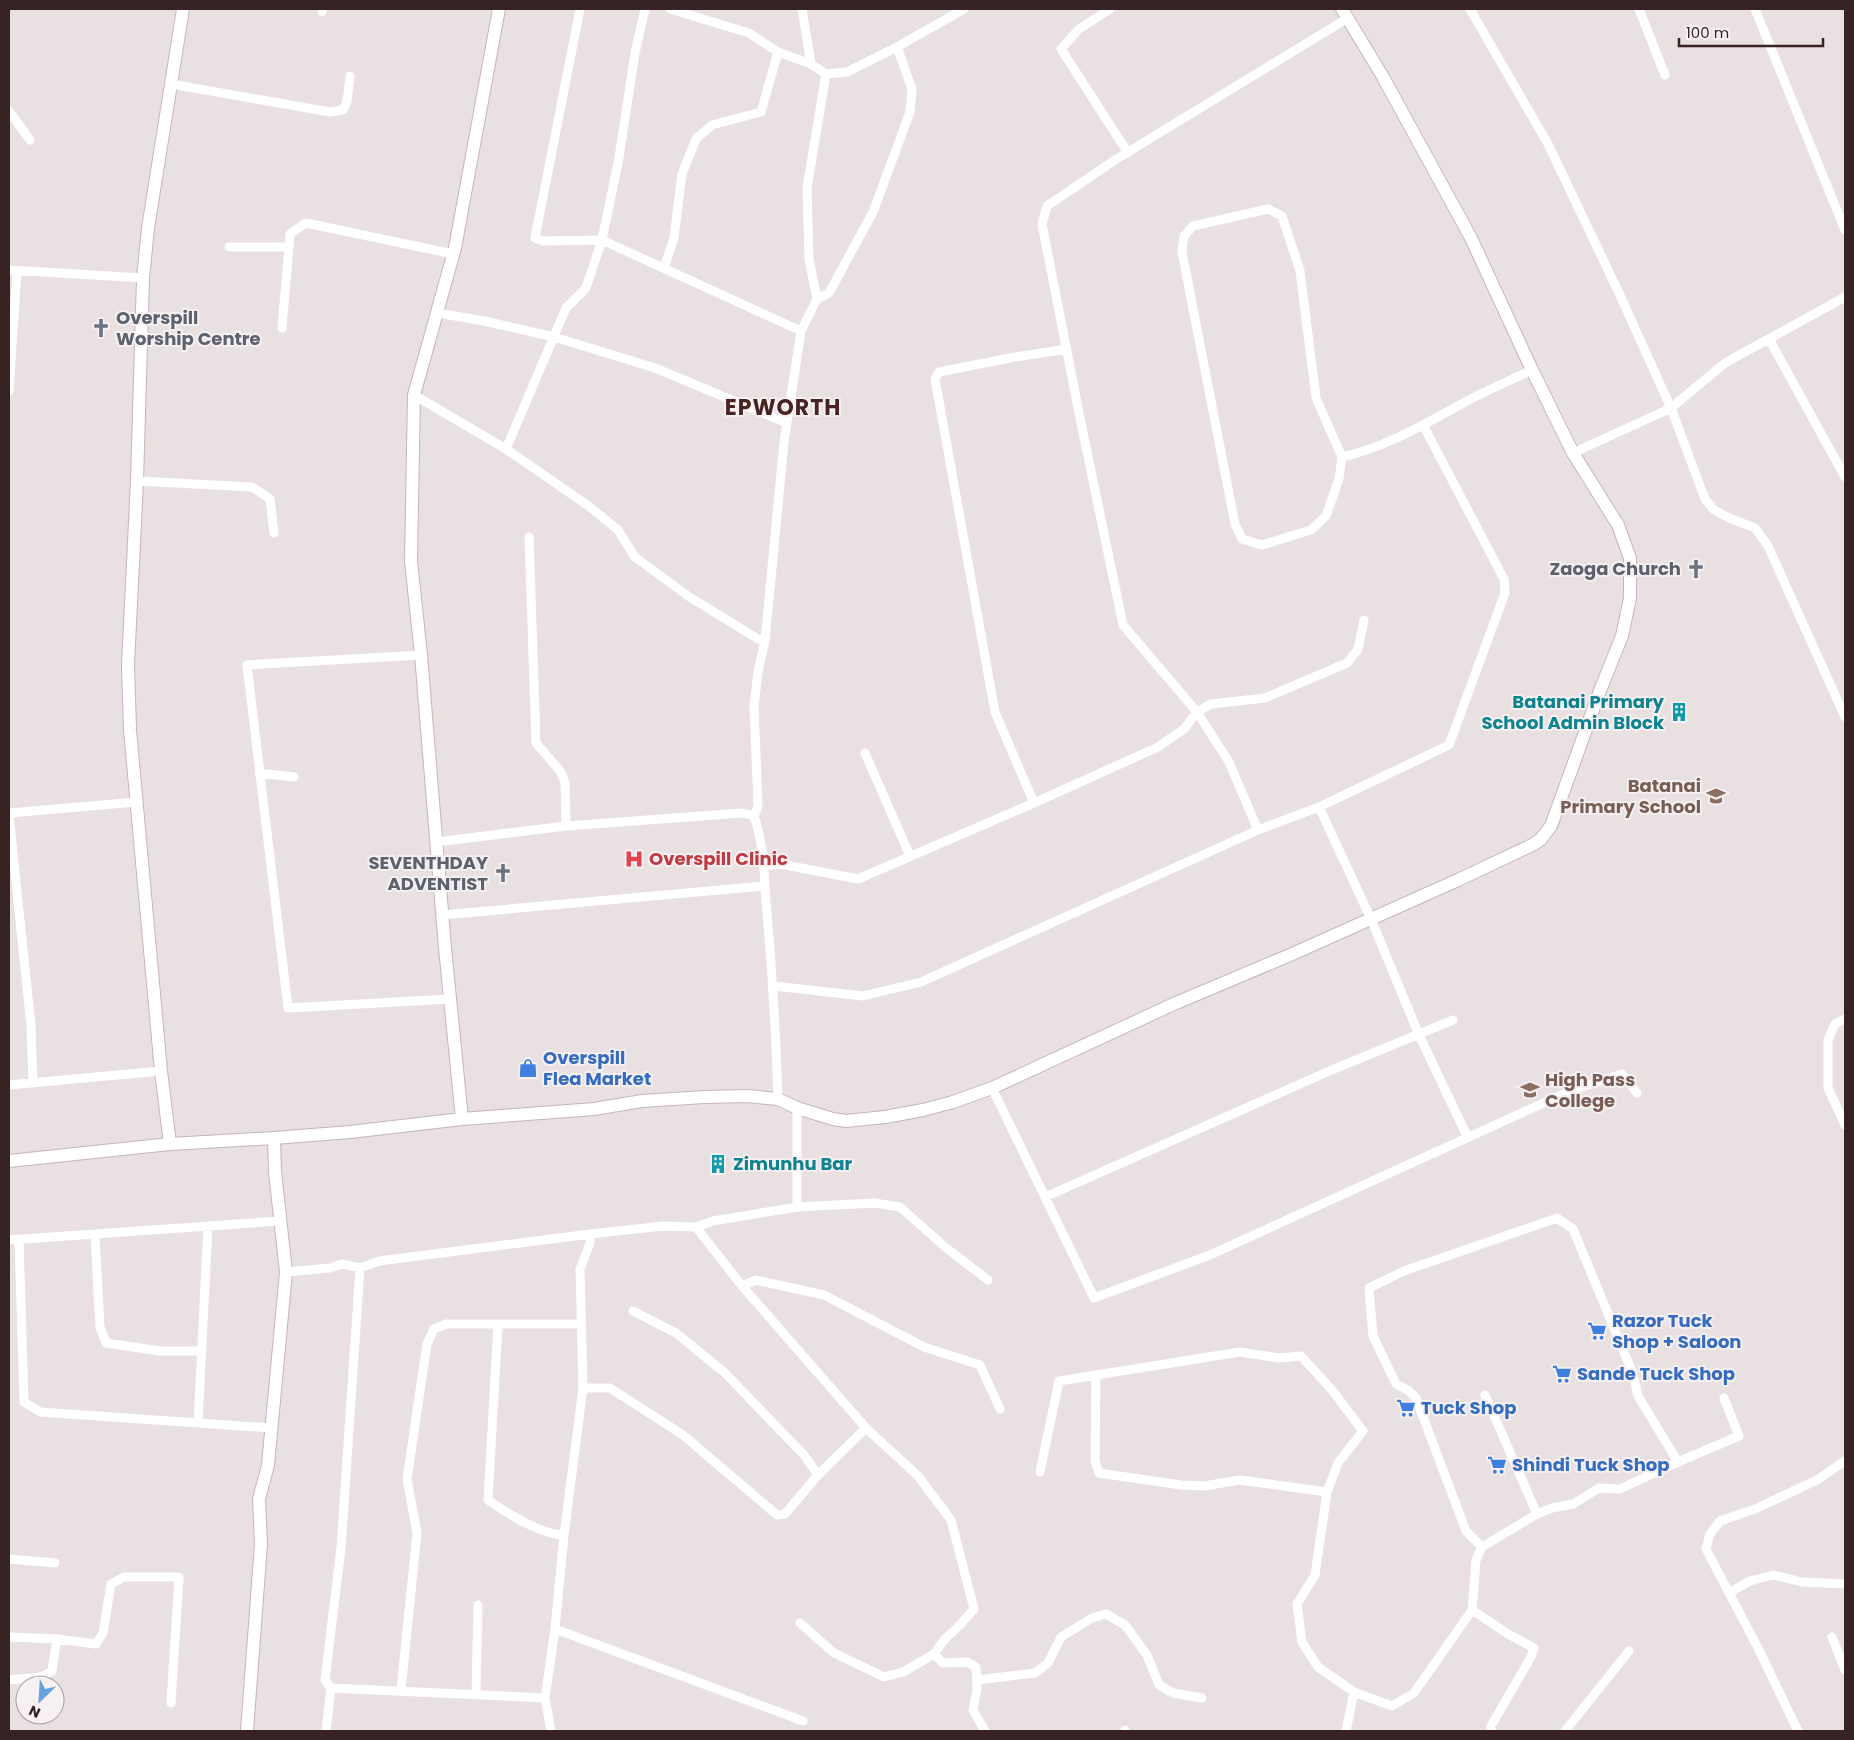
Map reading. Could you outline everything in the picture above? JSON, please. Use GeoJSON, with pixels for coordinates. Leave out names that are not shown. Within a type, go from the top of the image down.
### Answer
{"type":"FeatureCollection","features":[{"type":"Feature","properties":{"kind":"street"},"geometry":{"type":"LineString","coordinates":[[170,1144],[161,1071],[130,730],[128,665],[137,480],[143,278],[148,228],[183,9]]}},
{"type":"Feature","properties":{"kind":"street"},"geometry":{"type":"LineString","coordinates":[[462,1119],[442,915],[422,655],[411,561],[414,394],[453,254],[500,9]]}},
{"type":"Feature","properties":{"kind":"street"},"geometry":{"type":"LineString","coordinates":[[580,9],[534,238],[543,241],[602,240],[801,331]]}},
{"type":"Feature","properties":{"kind":"street"},"geometry":{"type":"LineString","coordinates":[[506,449],[566,308],[586,288],[602,240],[620,158],[635,53],[645,9]]}},
{"type":"Feature","properties":{"kind":"street"},"geometry":{"type":"LineString","coordinates":[[670,9],[698,13],[749,34],[778,52],[810,64],[826,74],[847,72],[897,47],[964,9]]}},
{"type":"Feature","properties":{"kind":"street"},"geometry":{"type":"LineString","coordinates":[[802,9],[810,64]]}},
{"type":"Feature","properties":{"kind":"street"},"geometry":{"type":"LineString","coordinates":[[1110,9],[1079,29],[1061,49],[1128,153]]}},
{"type":"Feature","properties":{"kind":"street"},"geometry":{"type":"LineString","coordinates":[[1470,9],[1548,144],[1671,408],[1705,499],[1714,510],[1755,528],[1768,546],[1845,717]]}},
{"type":"Feature","properties":{"kind":"street"},"geometry":{"type":"LineString","coordinates":[[1639,9],[1665,75]]}},
{"type":"Feature","properties":{"kind":"street"},"geometry":{"type":"LineString","coordinates":[[1755,9],[1842,215],[1845,230]]}},
{"type":"Feature","properties":{"kind":"street"},"geometry":{"type":"LineString","coordinates":[[9,1161],[170,1144],[350,1132],[462,1119],[594,1109],[642,1101],[704,1097],[747,1096],[778,1099],[797,1108],[834,1119],[859,1121],[923,1110],[992,1088],[1176,1003],[1371,919],[1534,844],[1541,839],[1551,826],[1622,636],[1630,598],[1630,558],[1624,539],[1610,511],[1573,453],[1471,238],[1383,77],[1345,13],[1047,206],[1042,224],[1123,625],[1197,712],[1229,762],[1258,830]]}},
{"type":"Feature","properties":{"kind":"street"},"geometry":{"type":"LineString","coordinates":[[778,1099],[774,986],[764,866],[760,831],[754,816],[758,806],[754,706],[758,672],[765,641],[787,423],[801,331],[817,299],[829,293],[873,212],[910,112],[912,89],[897,47]]}},
{"type":"Feature","properties":{"kind":"street"},"geometry":{"type":"LineString","coordinates":[[664,268],[674,238],[682,174],[696,139],[712,125],[761,112],[778,52]]}},
{"type":"Feature","properties":{"kind":"street"},"geometry":{"type":"LineString","coordinates":[[817,299],[809,259],[807,188],[826,74]]}},
{"type":"Feature","properties":{"kind":"street"},"geometry":{"type":"LineString","coordinates":[[171,84],[330,112],[343,110],[347,102],[350,76]]}},
{"type":"Feature","properties":{"kind":"street"},"geometry":{"type":"LineString","coordinates":[[9,112],[30,140]]}},
{"type":"Feature","properties":{"kind":"street"},"geometry":{"type":"LineString","coordinates":[[1268,209],[1282,216],[1300,271],[1316,398],[1342,457],[1339,479],[1326,516],[1311,530],[1262,544],[1242,539],[1235,524],[1182,252],[1184,236],[1193,226],[1268,209]]}},
{"type":"Feature","properties":{"kind":"street"},"geometry":{"type":"LineString","coordinates":[[282,328],[290,234],[306,223],[453,254]]}},
{"type":"Feature","properties":{"kind":"street"},"geometry":{"type":"LineString","coordinates":[[229,247],[288,247]]}},
{"type":"Feature","properties":{"kind":"street"},"geometry":{"type":"LineString","coordinates":[[9,389],[13,270],[143,278]]}},
{"type":"Feature","properties":{"kind":"street"},"geometry":{"type":"LineString","coordinates":[[1573,453],[1671,408],[1725,363],[1845,298]]}},
{"type":"Feature","properties":{"kind":"street"},"geometry":{"type":"LineString","coordinates":[[438,313],[484,321],[554,338],[655,368],[787,423]]}},
{"type":"Feature","properties":{"kind":"street"},"geometry":{"type":"LineString","coordinates":[[1769,339],[1845,477]]}},
{"type":"Feature","properties":{"kind":"street"},"geometry":{"type":"LineString","coordinates":[[1034,803],[995,712],[935,379],[939,372],[1067,349]]}},
{"type":"Feature","properties":{"kind":"street"},"geometry":{"type":"LineString","coordinates":[[1342,457],[1364,452],[1423,425],[1471,399],[1532,370]]}},
{"type":"Feature","properties":{"kind":"street"},"geometry":{"type":"LineString","coordinates":[[414,394],[506,449],[590,507],[618,530],[634,557],[688,596],[758,639],[765,641]]}},
{"type":"Feature","properties":{"kind":"street"},"geometry":{"type":"LineString","coordinates":[[774,986],[863,996],[921,982],[1258,830],[1319,807],[1449,745],[1505,593],[1504,579],[1423,425]]}},
{"type":"Feature","properties":{"kind":"street"},"geometry":{"type":"LineString","coordinates":[[137,480],[252,487],[270,499],[274,533]]}},
{"type":"Feature","properties":{"kind":"street"},"geometry":{"type":"LineString","coordinates":[[529,537],[536,743],[561,772],[565,783],[566,826]]}},
{"type":"Feature","properties":{"kind":"street"},"geometry":{"type":"LineString","coordinates":[[764,866],[780,864],[858,879],[1158,747],[1184,729],[1197,712],[1212,704],[1265,698],[1347,663],[1358,649],[1364,620]]}},
{"type":"Feature","properties":{"kind":"street"},"geometry":{"type":"LineString","coordinates":[[422,655],[247,665],[288,1008],[450,999]]}},
{"type":"Feature","properties":{"kind":"street"},"geometry":{"type":"LineString","coordinates":[[865,753],[910,856]]}},
{"type":"Feature","properties":{"kind":"street"},"geometry":{"type":"LineString","coordinates":[[259,773],[294,777]]}},
{"type":"Feature","properties":{"kind":"street"},"geometry":{"type":"LineString","coordinates":[[33,1083],[31,1026],[9,814],[137,802]]}},
{"type":"Feature","properties":{"kind":"street"},"geometry":{"type":"LineString","coordinates":[[1319,807],[1371,919],[1419,1035],[1467,1136]]}},
{"type":"Feature","properties":{"kind":"street"},"geometry":{"type":"LineString","coordinates":[[436,842],[566,826],[742,813],[754,816]]}},
{"type":"Feature","properties":{"kind":"street"},"geometry":{"type":"LineString","coordinates":[[442,915],[765,886]]}},
{"type":"Feature","properties":{"kind":"street"},"geometry":{"type":"LineString","coordinates":[[1845,1019],[1835,1024],[1828,1040],[1828,1088],[1845,1126]]}},
{"type":"Feature","properties":{"kind":"street"},"geometry":{"type":"LineString","coordinates":[[1044,1197],[1334,1069],[1453,1020]]}},
{"type":"Feature","properties":{"kind":"street"},"geometry":{"type":"LineString","coordinates":[[9,1085],[161,1071]]}},
{"type":"Feature","properties":{"kind":"street"},"geometry":{"type":"LineString","coordinates":[[992,1088],[1094,1298],[1210,1255],[1467,1136],[1572,1090],[1622,1074],[1637,1093]]}},
{"type":"Feature","properties":{"kind":"street"},"geometry":{"type":"LineString","coordinates":[[797,1108],[797,1207]]}},
{"type":"Feature","properties":{"kind":"street"},"geometry":{"type":"LineString","coordinates":[[247,1731],[261,1544],[258,1499],[268,1465],[286,1272],[275,1172],[274,1138]]}},
{"type":"Feature","properties":{"kind":"street"},"geometry":{"type":"LineString","coordinates":[[286,1272],[330,1268],[342,1264],[360,1268],[388,1259],[590,1234],[663,1226],[696,1227],[714,1221],[797,1207],[874,1203],[900,1207],[945,1247],[988,1280]]}},
{"type":"Feature","properties":{"kind":"street"},"geometry":{"type":"LineString","coordinates":[[1482,1547],[1466,1531],[1416,1398],[1408,1390],[1396,1384],[1373,1336],[1369,1288],[1404,1271],[1557,1218],[1565,1223],[1573,1229],[1592,1272],[1633,1374],[1638,1396],[1678,1462]]}},
{"type":"Feature","properties":{"kind":"street"},"geometry":{"type":"LineString","coordinates":[[9,1240],[95,1236],[280,1221]]}},
{"type":"Feature","properties":{"kind":"street"},"geometry":{"type":"LineString","coordinates":[[198,1423],[208,1226]]}},
{"type":"Feature","properties":{"kind":"street"},"geometry":{"type":"LineString","coordinates":[[696,1227],[742,1286],[866,1428],[918,1476],[951,1520],[974,1608],[960,1626],[944,1640],[934,1654],[903,1672],[884,1677],[834,1652],[800,1623]]}},
{"type":"Feature","properties":{"kind":"street"},"geometry":{"type":"LineString","coordinates":[[550,1731],[545,1698],[583,1388],[580,1269],[590,1243],[590,1234]]}},
{"type":"Feature","properties":{"kind":"street"},"geometry":{"type":"LineString","coordinates":[[95,1236],[100,1327],[106,1343],[160,1351],[201,1351]]}},
{"type":"Feature","properties":{"kind":"street"},"geometry":{"type":"LineString","coordinates":[[19,1239],[24,1402],[40,1412],[271,1428]]}},
{"type":"Feature","properties":{"kind":"street"},"geometry":{"type":"LineString","coordinates":[[326,1731],[331,1688],[325,1680],[341,1548],[360,1268]]}},
{"type":"Feature","properties":{"kind":"street"},"geometry":{"type":"LineString","coordinates":[[742,1286],[756,1280],[824,1295],[924,1347],[980,1365],[1000,1409]]}},
{"type":"Feature","properties":{"kind":"street"},"geometry":{"type":"LineString","coordinates":[[633,1310],[676,1333],[725,1374],[804,1455],[818,1475]]}},
{"type":"Feature","properties":{"kind":"street"},"geometry":{"type":"LineString","coordinates":[[401,1690],[417,1533],[407,1479],[428,1344],[434,1330],[446,1324],[581,1324]]}},
{"type":"Feature","properties":{"kind":"street"},"geometry":{"type":"LineString","coordinates":[[498,1324],[488,1500],[505,1512],[552,1534],[564,1535]]}},
{"type":"Feature","properties":{"kind":"street"},"geometry":{"type":"LineString","coordinates":[[1040,1472],[1059,1381],[1240,1352],[1279,1358],[1301,1356],[1332,1390],[1363,1431],[1338,1463],[1327,1492],[1315,1575],[1297,1604],[1302,1642],[1318,1667],[1354,1692],[1392,1706],[1414,1693],[1472,1610],[1476,1560],[1482,1547],[1537,1514],[1552,1508],[1573,1504],[1600,1488],[1620,1488],[1738,1436],[1724,1398]]}},
{"type":"Feature","properties":{"kind":"street"},"geometry":{"type":"LineString","coordinates":[[1096,1375],[1095,1461],[1099,1473],[1181,1485],[1204,1486],[1240,1480],[1327,1492]]}},
{"type":"Feature","properties":{"kind":"street"},"geometry":{"type":"LineString","coordinates":[[583,1388],[610,1388],[675,1430],[777,1514],[785,1514],[818,1475],[866,1428]]}},
{"type":"Feature","properties":{"kind":"street"},"geometry":{"type":"LineString","coordinates":[[1485,1395],[1537,1514]]}},
{"type":"Feature","properties":{"kind":"street"},"geometry":{"type":"LineString","coordinates":[[1798,1731],[1730,1592],[1706,1549],[1710,1534],[1720,1522],[1755,1509],[1817,1480],[1845,1461]]}},
{"type":"Feature","properties":{"kind":"street"},"geometry":{"type":"LineString","coordinates":[[9,1559],[55,1562]]}},
{"type":"Feature","properties":{"kind":"street"},"geometry":{"type":"LineString","coordinates":[[1730,1592],[1750,1581],[1773,1575],[1802,1582],[1845,1584]]}},
{"type":"Feature","properties":{"kind":"street"},"geometry":{"type":"LineString","coordinates":[[9,1637],[57,1639],[96,1644],[102,1633],[111,1584],[124,1577],[179,1577],[171,1703]]}},
{"type":"Feature","properties":{"kind":"street"},"geometry":{"type":"LineString","coordinates":[[476,1694],[478,1605]]}},
{"type":"Feature","properties":{"kind":"street"},"geometry":{"type":"LineString","coordinates":[[1472,1610],[1508,1634],[1534,1648],[1491,1731]]}},
{"type":"Feature","properties":{"kind":"street"},"geometry":{"type":"LineString","coordinates":[[977,1680],[1035,1673],[1048,1664],[1062,1637],[1092,1618],[1106,1614],[1124,1625],[1147,1654],[1158,1685],[1173,1693],[1202,1698]]}},
{"type":"Feature","properties":{"kind":"street"},"geometry":{"type":"LineString","coordinates":[[554,1629],[802,1721]]}},
{"type":"Feature","properties":{"kind":"street"},"geometry":{"type":"LineString","coordinates":[[1832,1637],[1845,1670]]}},
{"type":"Feature","properties":{"kind":"street"},"geometry":{"type":"LineString","coordinates":[[9,1680],[41,1677],[52,1671],[57,1639]]}},
{"type":"Feature","properties":{"kind":"street"},"geometry":{"type":"LineString","coordinates":[[1565,1731],[1628,1651]]}},
{"type":"Feature","properties":{"kind":"street"},"geometry":{"type":"LineString","coordinates":[[934,1654],[944,1663],[967,1662],[976,1667],[977,1690],[973,1710],[985,1731]]}},
{"type":"Feature","properties":{"kind":"street"},"geometry":{"type":"LineString","coordinates":[[331,1688],[545,1698]]}},
{"type":"Feature","properties":{"kind":"street"},"geometry":{"type":"LineString","coordinates":[[1346,1731],[1354,1692]]}},
{"type":"Feature","properties":{"kind":"place","name":"Overspill Worship Centre"},"geometry":{"type":"Point","coordinates":[101,328]}},
{"type":"Feature","properties":{"kind":"place","name":"Zaoga Church"},"geometry":{"type":"Point","coordinates":[1696,569]}},
{"type":"Feature","properties":{"kind":"place","name":"Batanai Primary School Admin Block"},"geometry":{"type":"Point","coordinates":[1679,712]}},
{"type":"Feature","properties":{"kind":"place","name":"Batanai Primary School"},"geometry":{"type":"Point","coordinates":[1716,796]}},
{"type":"Feature","properties":{"kind":"place","name":"Overspill Clinic"},"geometry":{"type":"Point","coordinates":[634,859]}},
{"type":"Feature","properties":{"kind":"place","name":"SEVENTHDAY ADVENTIST"},"geometry":{"type":"Point","coordinates":[503,873]}},
{"type":"Feature","properties":{"kind":"place","name":"Overspill Flea Market"},"geometry":{"type":"Point","coordinates":[528,1068]}},
{"type":"Feature","properties":{"kind":"place","name":"High Pass College"},"geometry":{"type":"Point","coordinates":[1530,1090]}},
{"type":"Feature","properties":{"kind":"place","name":"Zimunhu Bar"},"geometry":{"type":"Point","coordinates":[718,1164]}},
{"type":"Feature","properties":{"kind":"place","name":"Razor Tuck Shop + Saloon"},"geometry":{"type":"Point","coordinates":[1597,1331]}},
{"type":"Feature","properties":{"kind":"place","name":"Sande Tuck Shop"},"geometry":{"type":"Point","coordinates":[1562,1374]}},
{"type":"Feature","properties":{"kind":"place","name":"Tuck Shop"},"geometry":{"type":"Point","coordinates":[1406,1408]}},
{"type":"Feature","properties":{"kind":"place","name":"Shindi Tuck Shop"},"geometry":{"type":"Point","coordinates":[1497,1465]}},
{"type":"Feature","properties":{"kind":"district","name":"EPWORTH"},"geometry":{"type":"Point","coordinates":[783,407]}}]}
